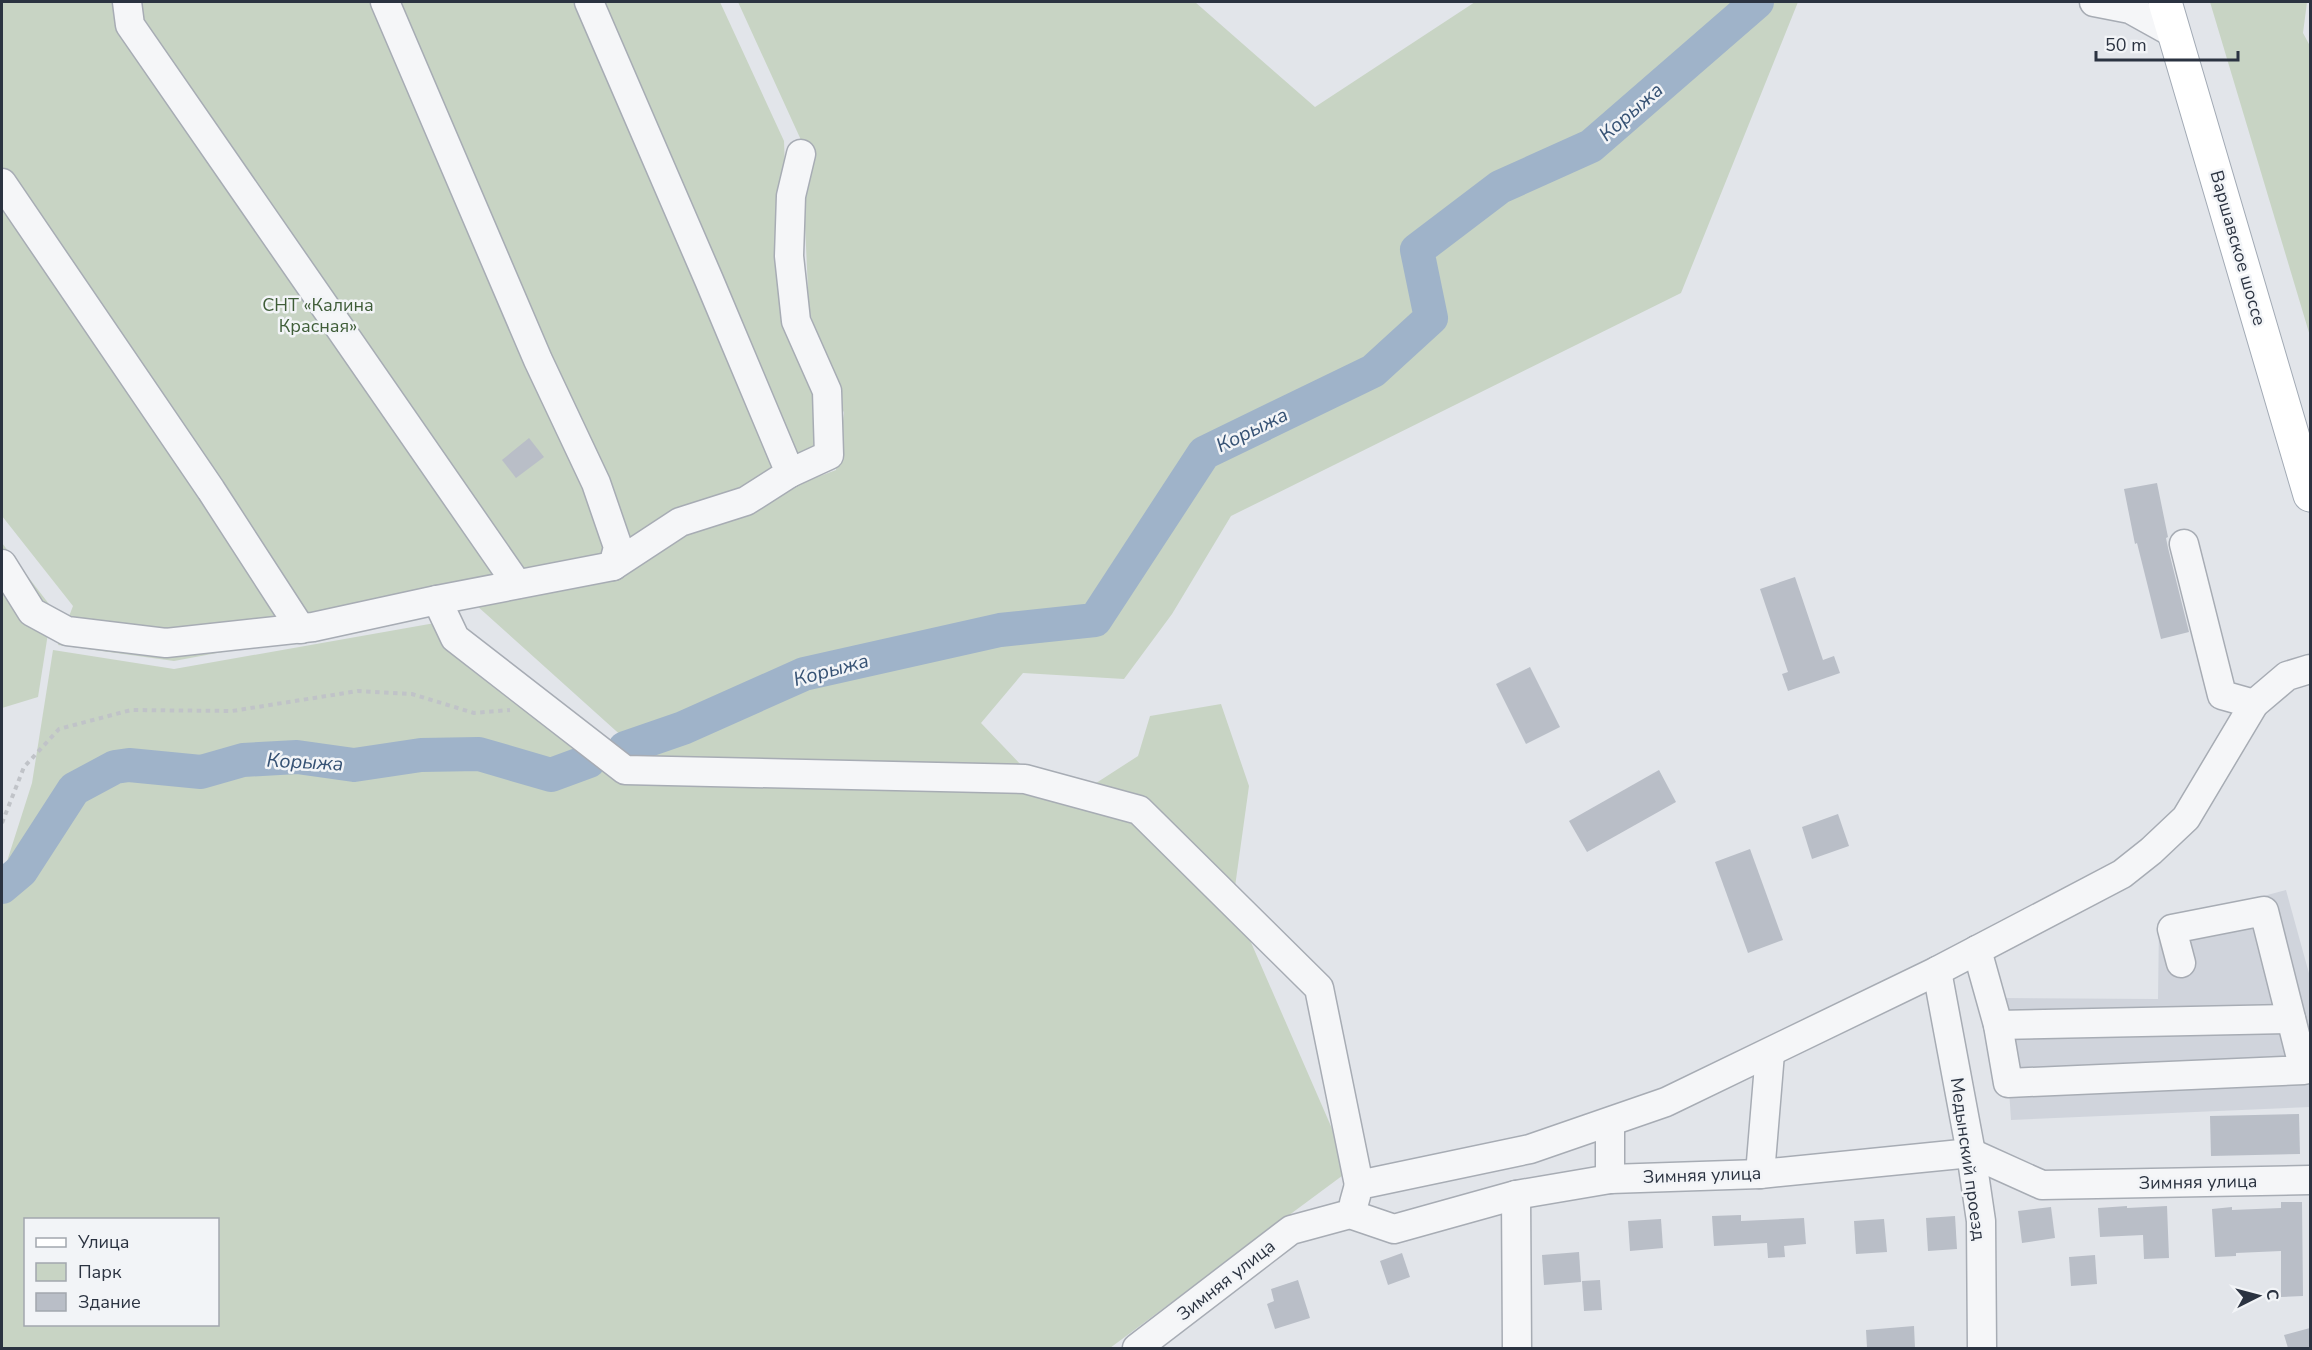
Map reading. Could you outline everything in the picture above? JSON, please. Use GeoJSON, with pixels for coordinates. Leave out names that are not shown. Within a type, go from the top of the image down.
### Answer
{"type":"FeatureCollection","features":[{"type":"Feature","properties":{"kind":"main road","name":"Варшавское шоссе"},"geometry":{"type":"LineString","coordinates":[[2165,2],[2310,495]]}},
{"type":"Feature","properties":{"kind":"street"},"geometry":{"type":"LineString","coordinates":[[128,2],[130,25],[517,584]]}},
{"type":"Feature","properties":{"kind":"street"},"geometry":{"type":"LineString","coordinates":[[385,2],[538,360],[596,483],[618,547],[613,566]]}},
{"type":"Feature","properties":{"kind":"street"},"geometry":{"type":"LineString","coordinates":[[589,2],[790,472]]}},
{"type":"Feature","properties":{"kind":"street"},"geometry":{"type":"LineString","coordinates":[[2094,2],[2130,9],[2175,34]]}},
{"type":"Feature","properties":{"kind":"street"},"geometry":{"type":"LineString","coordinates":[[2,564],[32,612],[67,631],[166,643],[301,628],[613,566],[680,522],[746,501],[790,472],[829,455],[827,391],[796,321],[789,256],[791,196],[801,154]]}},
{"type":"Feature","properties":{"kind":"street"},"geometry":{"type":"LineString","coordinates":[[2,183],[212,490],[301,628]]}},
{"type":"Feature","properties":{"kind":"street"},"geometry":{"type":"LineString","coordinates":[[2184,544],[2222,695],[2254,704]]}},
{"type":"Feature","properties":{"kind":"street"},"geometry":{"type":"LineString","coordinates":[[437,600],[455,638],[625,770],[1025,779],[1139,810],[1319,988],[1359,1185],[1350,1214]]}},
{"type":"Feature","properties":{"kind":"street"},"geometry":{"type":"LineString","coordinates":[[1359,1185],[1530,1149],[1666,1102],[1937,971],[2122,874],[2186,818],[2254,704],[2287,676],[2310,669]]}},
{"type":"Feature","properties":{"kind":"street"},"geometry":{"type":"LineString","coordinates":[[1977,950],[1998,1025],[2008,1083],[2304,1070],[2264,911],[2172,929],[2181,963]]}},
{"type":"Feature","properties":{"kind":"street","name":"Медынский проезд"},"geometry":{"type":"LineString","coordinates":[[1937,971],[1971,1153],[1981,1221],[1982,1348]]}},
{"type":"Feature","properties":{"kind":"street"},"geometry":{"type":"LineString","coordinates":[[1998,1025],[2291,1019]]}},
{"type":"Feature","properties":{"kind":"street"},"geometry":{"type":"LineString","coordinates":[[1760,1174],[1770,1053]]}},
{"type":"Feature","properties":{"kind":"street"},"geometry":{"type":"LineString","coordinates":[[1610,1122],[1610,1179]]}},
{"type":"Feature","properties":{"kind":"street","name":"Зимняя улица"},"geometry":{"type":"LineString","coordinates":[[1137,1348],[1291,1230],[1350,1214],[1394,1229],[1516,1195],[1610,1179],[1760,1174],[1971,1153],[2042,1185],[2310,1180]]}},
{"type":"Feature","properties":{"kind":"street"},"geometry":{"type":"LineString","coordinates":[[1516,1195],[1517,1348]]}},
{"type":"Feature","properties":{"kind":"path"},"geometry":{"type":"LineString","coordinates":[[2,823],[24,767],[59,729],[131,710],[232,711],[358,691],[412,694],[474,713],[543,706]]}},
{"type":"Feature","properties":{"kind":"shaded area"},"geometry":{"type":"Polygon","coordinates":[[[2286,890],[2310,977],[2310,1107],[2011,1120],[2003,998],[2158,999],[2159,924],[2286,890]]]}},
{"type":"Feature","properties":{"kind":"green space","name":"СНТ «Калина Красная»"},"geometry":{"type":"Polygon","coordinates":[[[2,2],[720,2],[784,141],[791,325],[836,462],[655,530],[500,596],[836,470],[844,413],[809,311],[801,140],[738,2],[1195,2],[1315,107],[1475,2],[1798,2],[1681,293],[1231,516],[1172,614],[1124,679],[1023,673],[981,723],[1024,768],[645,757],[476,605],[174,661],[58,645],[73,606],[2,516],[2,2]]]}},
{"type":"Feature","properties":{"kind":"green space"},"geometry":{"type":"Polygon","coordinates":[[[2210,2],[2307,2],[2303,33],[2310,46],[2310,336],[2210,2]]]}},
{"type":"Feature","properties":{"kind":"green space"},"geometry":{"type":"Polygon","coordinates":[[[2,543],[52,608],[38,697],[2,708],[2,543]]]}},
{"type":"Feature","properties":{"kind":"green space"},"geometry":{"type":"Polygon","coordinates":[[[435,623],[469,668],[544,725],[625,780],[1090,787],[1138,756],[1150,716],[1221,704],[1249,786],[1233,901],[1350,1170],[1110,1348],[2,1348],[2,877],[32,783],[53,650],[174,669],[435,623]]]}},
{"type":"Feature","properties":{"kind":"building"},"geometry":{"type":"Polygon","coordinates":[[[529,438],[544,457],[516,478],[502,460],[529,438]]]}},
{"type":"Feature","properties":{"kind":"building"},"geometry":{"type":"Polygon","coordinates":[[[2157,483],[2168,537],[2166,538],[2168,548],[2189,632],[2161,639],[2137,543],[2135,544],[2124,489],[2157,483]]]}},
{"type":"Feature","properties":{"kind":"building"},"geometry":{"type":"Polygon","coordinates":[[[1795,577],[1823,660],[1834,656],[1840,673],[1788,691],[1782,674],[1788,672],[1760,589],[1795,577]]]}},
{"type":"Feature","properties":{"kind":"building"},"geometry":{"type":"Polygon","coordinates":[[[1530,667],[1560,727],[1526,744],[1496,684],[1530,667]]]}},
{"type":"Feature","properties":{"kind":"building"},"geometry":{"type":"Polygon","coordinates":[[[1659,770],[1676,802],[1587,852],[1569,821],[1659,770]]]}},
{"type":"Feature","properties":{"kind":"building"},"geometry":{"type":"Polygon","coordinates":[[[1838,814],[1849,846],[1812,859],[1802,827],[1838,814]]]}},
{"type":"Feature","properties":{"kind":"building"},"geometry":{"type":"Polygon","coordinates":[[[1750,849],[1783,940],[1748,953],[1715,862],[1750,849]]]}},
{"type":"Feature","properties":{"kind":"building"},"geometry":{"type":"Polygon","coordinates":[[[2299,1114],[2300,1154],[2211,1156],[2210,1116],[2299,1114]]]}},
{"type":"Feature","properties":{"kind":"building"},"geometry":{"type":"Polygon","coordinates":[[[2281,1202],[2302,1202],[2303,1296],[2281,1297],[2281,1251],[2236,1253],[2236,1256],[2215,1257],[2212,1209],[2281,1208],[2281,1202]]]}},
{"type":"Feature","properties":{"kind":"building"},"geometry":{"type":"Polygon","coordinates":[[[2127,1206],[2127,1208],[2167,1206],[2169,1258],[2144,1259],[2143,1235],[2100,1237],[2098,1208],[2127,1206]]]}},
{"type":"Feature","properties":{"kind":"building"},"geometry":{"type":"Polygon","coordinates":[[[2051,1207],[2055,1238],[2022,1243],[2018,1211],[2051,1207]]]}},
{"type":"Feature","properties":{"kind":"building"},"geometry":{"type":"Polygon","coordinates":[[[1741,1215],[1741,1221],[1804,1218],[1806,1244],[1784,1246],[1785,1257],[1768,1258],[1767,1243],[1714,1246],[1712,1216],[1741,1215]]]}},
{"type":"Feature","properties":{"kind":"building"},"geometry":{"type":"Polygon","coordinates":[[[1955,1216],[1957,1249],[1928,1251],[1926,1218],[1955,1216]]]}},
{"type":"Feature","properties":{"kind":"building"},"geometry":{"type":"Polygon","coordinates":[[[1661,1219],[1663,1248],[1630,1251],[1628,1221],[1661,1219]]]}},
{"type":"Feature","properties":{"kind":"building"},"geometry":{"type":"Polygon","coordinates":[[[1884,1219],[1887,1252],[1856,1254],[1854,1221],[1884,1219]]]}},
{"type":"Feature","properties":{"kind":"building"},"geometry":{"type":"Polygon","coordinates":[[[1579,1252],[1581,1282],[1544,1285],[1542,1255],[1579,1252]]]}},
{"type":"Feature","properties":{"kind":"building"},"geometry":{"type":"Polygon","coordinates":[[[1402,1253],[1410,1277],[1388,1285],[1380,1261],[1402,1253]]]}},
{"type":"Feature","properties":{"kind":"building"},"geometry":{"type":"Polygon","coordinates":[[[2095,1255],[2097,1284],[2071,1286],[2069,1257],[2095,1255]]]}},
{"type":"Feature","properties":{"kind":"building"},"geometry":{"type":"Polygon","coordinates":[[[1298,1280],[1310,1318],[1275,1329],[1267,1304],[1274,1301],[1271,1289],[1298,1280]]]}},
{"type":"Feature","properties":{"kind":"building"},"geometry":{"type":"Polygon","coordinates":[[[1600,1280],[1602,1310],[1584,1311],[1582,1281],[1600,1280]]]}},
{"type":"Feature","properties":{"kind":"building"},"geometry":{"type":"Polygon","coordinates":[[[1914,1326],[1915,1348],[1867,1348],[1866,1330],[1914,1326]]]}},
{"type":"Feature","properties":{"kind":"building"},"geometry":{"type":"Polygon","coordinates":[[[2310,1328],[2310,1348],[2288,1348],[2284,1335],[2310,1328]]]}},
{"type":"Feature","properties":{"kind":"waterway","name":"Корыжа"},"geometry":{"type":"LineString","coordinates":[[625,748],[683,728],[804,674],[1000,630],[1095,620],[1204,453],[1373,371],[1431,318],[1417,250],[1500,187],[1591,146],[1757,2]]}},
{"type":"Feature","properties":{"kind":"waterway","name":"Корыжа"},"geometry":{"type":"LineString","coordinates":[[2,887],[21,871],[74,789],[115,767],[129,765],[201,772],[243,760],[297,757],[354,765],[421,755],[479,754],[551,775],[589,761]]}}]}
